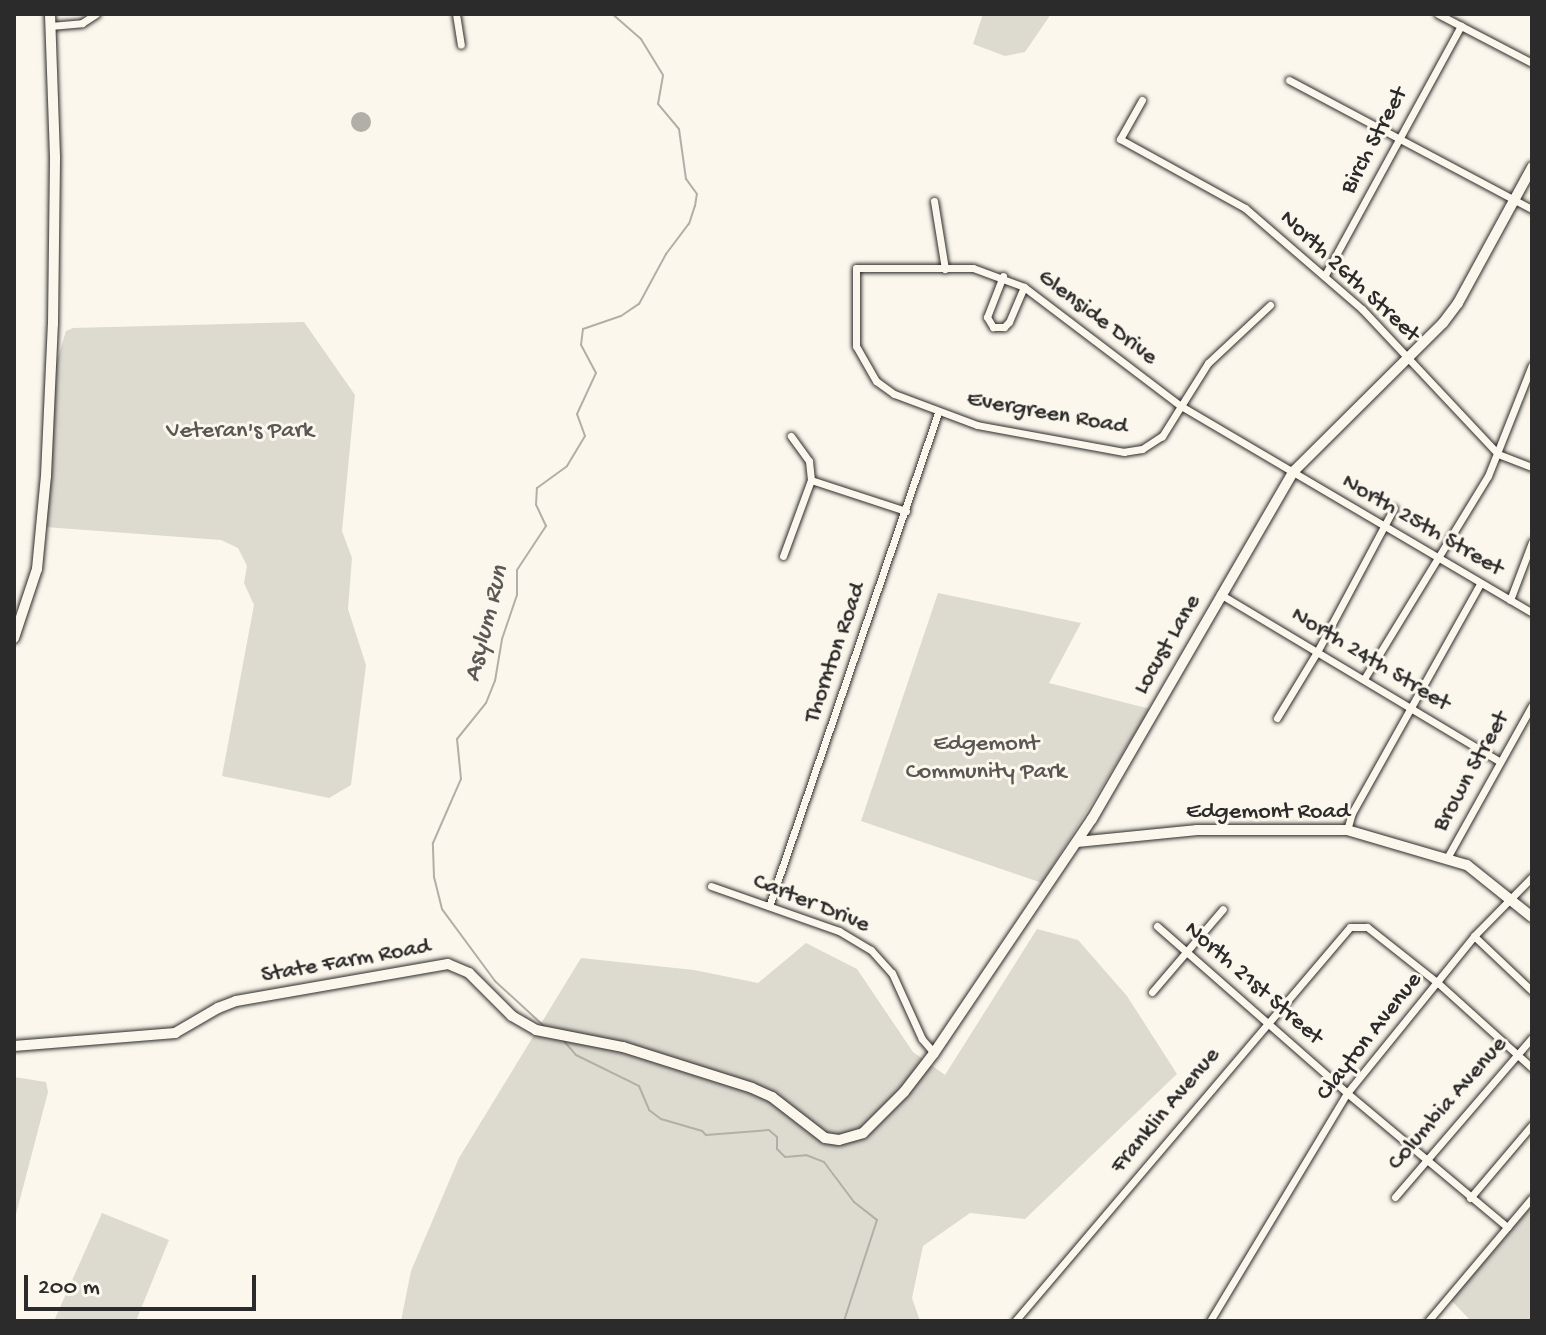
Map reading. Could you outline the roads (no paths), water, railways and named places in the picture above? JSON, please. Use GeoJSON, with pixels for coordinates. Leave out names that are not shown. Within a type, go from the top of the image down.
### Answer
{"type":"FeatureCollection","features":[{"type":"Feature","properties":{"kind":"street"},"geometry":{"type":"LineString","coordinates":[[14,638],[37,569],[46,476],[53,324],[55,157],[50,14]]}},
{"type":"Feature","properties":{"kind":"street"},"geometry":{"type":"LineString","coordinates":[[50,26],[82,23],[96,14]]}},
{"type":"Feature","properties":{"kind":"street"},"geometry":{"type":"LineString","coordinates":[[456,14],[461,45]]}},
{"type":"Feature","properties":{"kind":"street"},"geometry":{"type":"LineString","coordinates":[[1438,14],[1532,63]]}},
{"type":"Feature","properties":{"kind":"street","name":"Birch Street"},"geometry":{"type":"LineString","coordinates":[[1325,275],[1461,26]]}},
{"type":"Feature","properties":{"kind":"street"},"geometry":{"type":"LineString","coordinates":[[1289,80],[1532,209]]}},
{"type":"Feature","properties":{"kind":"street","name":"North 26th Street"},"geometry":{"type":"LineString","coordinates":[[1142,100],[1120,139],[1245,208],[1325,275],[1498,454],[1532,467]]}},
{"type":"Feature","properties":{"kind":"street","name":"Locust Lane"},"geometry":{"type":"LineString","coordinates":[[839,1140],[863,1133],[875,1123],[934,1053],[1077,842],[1293,472],[1443,323],[1458,303],[1532,167]]}},
{"type":"Feature","properties":{"kind":"street"},"geometry":{"type":"LineString","coordinates":[[934,201],[945,269]]}},
{"type":"Feature","properties":{"kind":"street","name":"Glenside Drive"},"geometry":{"type":"LineString","coordinates":[[856,268],[973,268],[1003,276],[1024,287],[1181,406],[1293,472]]}},
{"type":"Feature","properties":{"kind":"street","name":"Evergreen Road"},"geometry":{"type":"LineString","coordinates":[[856,268],[856,346],[876,381],[894,394],[938,413],[977,425],[1124,452],[1142,449],[1162,436],[1208,363],[1270,305]]}},
{"type":"Feature","properties":{"kind":"street"},"geometry":{"type":"LineString","coordinates":[[1003,276],[987,317],[993,327],[1004,327],[1009,322],[1024,287]]}},
{"type":"Feature","properties":{"kind":"street"},"geometry":{"type":"LineString","coordinates":[[1364,679],[1498,454],[1532,365]]}},
{"type":"Feature","properties":{"kind":"street","name":"Thornton Road"},"geometry":{"type":"LineString","coordinates":[[769,906],[938,413]]}},
{"type":"Feature","properties":{"kind":"street"},"geometry":{"type":"LineString","coordinates":[[783,556],[811,480],[809,461],[791,436]]}},
{"type":"Feature","properties":{"kind":"street","name":"North 25th Street"},"geometry":{"type":"LineString","coordinates":[[1293,472],[1532,613]]}},
{"type":"Feature","properties":{"kind":"street"},"geometry":{"type":"LineString","coordinates":[[811,480],[906,511]]}},
{"type":"Feature","properties":{"kind":"street"},"geometry":{"type":"LineString","coordinates":[[1277,718],[1386,529],[1394,508]]}},
{"type":"Feature","properties":{"kind":"street"},"geometry":{"type":"LineString","coordinates":[[1510,600],[1532,542]]}},
{"type":"Feature","properties":{"kind":"street"},"geometry":{"type":"LineString","coordinates":[[1347,830],[1352,813],[1480,584]]}},
{"type":"Feature","properties":{"kind":"street","name":"North 24th Street"},"geometry":{"type":"LineString","coordinates":[[1220,594],[1499,761]]}},
{"type":"Feature","properties":{"kind":"street","name":"Brown Street"},"geometry":{"type":"LineString","coordinates":[[1447,858],[1532,705]]}},
{"type":"Feature","properties":{"kind":"street","name":"Edgemont Road"},"geometry":{"type":"LineString","coordinates":[[1077,842],[1197,830],[1347,830],[1467,865],[1532,917]]}},
{"type":"Feature","properties":{"kind":"street","name":"Clayton Avenue"},"geometry":{"type":"LineString","coordinates":[[1210,1321],[1347,1093],[1474,936],[1532,877]]}},
{"type":"Feature","properties":{"kind":"street","name":"Carter Drive"},"geometry":{"type":"LineString","coordinates":[[711,886],[839,931],[871,950],[892,973],[922,1039],[934,1053]]}},
{"type":"Feature","properties":{"kind":"street"},"geometry":{"type":"LineString","coordinates":[[1152,992],[1223,909]]}},
{"type":"Feature","properties":{"kind":"street","name":"North 21st Street"},"geometry":{"type":"LineString","coordinates":[[1157,926],[1426,1162],[1507,1227]]}},
{"type":"Feature","properties":{"kind":"street","name":"Franklin Avenue"},"geometry":{"type":"LineString","coordinates":[[1015,1321],[1350,927],[1367,927],[1438,983]]}},
{"type":"Feature","properties":{"kind":"street"},"geometry":{"type":"LineString","coordinates":[[1474,936],[1532,991]]}},
{"type":"Feature","properties":{"kind":"street","name":"State Farm Road"},"geometry":{"type":"LineString","coordinates":[[14,1046],[175,1033],[236,1001],[448,964],[469,973],[512,1016],[547,1033],[623,1047],[752,1088],[772,1097],[813,1131],[839,1140]]}},
{"type":"Feature","properties":{"kind":"street"},"geometry":{"type":"LineString","coordinates":[[1438,983],[1532,1068]]}},
{"type":"Feature","properties":{"kind":"street","name":"Columbia Avenue"},"geometry":{"type":"LineString","coordinates":[[1395,1197],[1532,1038]]}},
{"type":"Feature","properties":{"kind":"street"},"geometry":{"type":"LineString","coordinates":[[1470,1198],[1532,1125]]}},
{"type":"Feature","properties":{"kind":"street"},"geometry":{"type":"LineString","coordinates":[[1428,1321],[1532,1198]]}},
{"type":"Feature","properties":{"kind":"waterway","name":"Asylum Run"},"geometry":{"type":"LineString","coordinates":[[545,1027],[495,981],[442,909],[434,877],[433,843],[461,779],[457,739],[486,703],[495,681],[502,639],[517,595],[517,570],[546,526],[536,505],[537,488],[567,466],[585,436],[577,414],[596,373],[581,345],[583,329],[621,316],[639,304],[666,254],[689,224],[695,206],[697,194],[686,179],[679,129],[658,104],[663,75],[641,39],[612,14]]}},
{"type":"Feature","properties":{"kind":"waterway","name":"Asylum Run"},"geometry":{"type":"LineString","coordinates":[[563,1040],[576,1055],[639,1086],[649,1110],[661,1119],[702,1131],[706,1135],[769,1130],[777,1137],[777,1149],[785,1157],[806,1155],[824,1162],[854,1202],[877,1220],[844,1321]]}},
{"type":"Feature","properties":{"kind":"park label","name":"Veteran's Park"},"geometry":{"type":"Point","coordinates":[240,432]}},
{"type":"Feature","properties":{"kind":"park label","name":"Edgemont Community Park"},"geometry":{"type":"Point","coordinates":[986,759]}}]}
